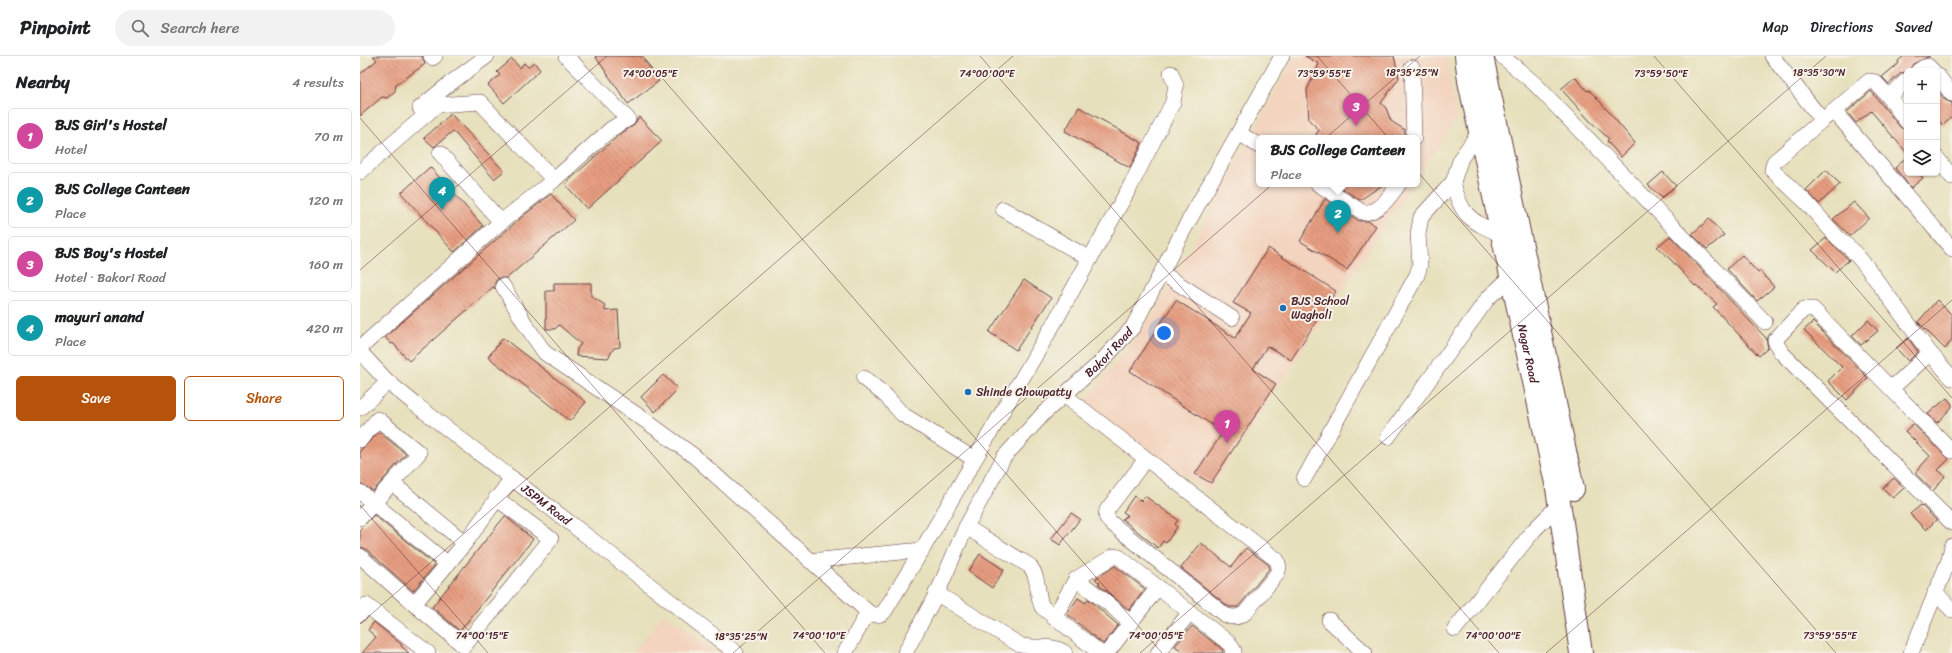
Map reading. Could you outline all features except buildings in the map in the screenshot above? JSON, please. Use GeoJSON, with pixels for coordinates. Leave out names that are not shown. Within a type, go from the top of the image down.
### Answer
{"type":"FeatureCollection","features":[{"type":"Feature","properties":{"kind":"highway","name":"Nagar Road"},"geometry":{"type":"LineString","coordinates":[[1466,56],[1469,81],[1560,504],[1581,653]]}},
{"type":"Feature","properties":{"kind":"highway","name":"Nagar Road"},"geometry":{"type":"LineString","coordinates":[[1482,56],[1572,485],[1597,653]]}},
{"type":"Feature","properties":{"kind":"street"},"geometry":{"type":"LineString","coordinates":[[431,56],[432,58],[434,56]]}},
{"type":"Feature","properties":{"kind":"street"},"geometry":{"type":"LineString","coordinates":[[360,159],[448,85],[487,56]]}},
{"type":"Feature","properties":{"kind":"street"},"geometry":{"type":"LineString","coordinates":[[360,348],[501,222],[554,180],[611,129],[628,118],[566,56]]}},
{"type":"Feature","properties":{"kind":"street","name":"Bakori Road"},"geometry":{"type":"LineString","coordinates":[[905,653],[936,593],[966,527],[1004,457],[1021,437],[1064,395],[1101,362],[1134,327],[1183,231],[1282,56]]}},
{"type":"Feature","properties":{"kind":"street"},"geometry":{"type":"LineString","coordinates":[[1502,56],[1535,84],[1765,322]]}},
{"type":"Feature","properties":{"kind":"street"},"geometry":{"type":"LineString","coordinates":[[1772,56],[1952,249]]}},
{"type":"Feature","properties":{"kind":"street"},"geometry":{"type":"LineString","coordinates":[[1412,67],[1414,135]]}},
{"type":"Feature","properties":{"kind":"street"},"geometry":{"type":"LineString","coordinates":[[504,286],[527,327],[545,352],[694,456],[810,561],[874,616],[884,612],[922,550],[1090,259],[1154,142],[1173,102],[1176,86],[1171,73]]}},
{"type":"Feature","properties":{"kind":"street"},"geometry":{"type":"LineString","coordinates":[[1940,79],[1952,94]]}},
{"type":"Feature","properties":{"kind":"street"},"geometry":{"type":"LineString","coordinates":[[1904,118],[1889,97],[1875,82],[1869,81],[1774,162],[1772,170],[1806,202],[1838,238],[1851,249],[1866,266],[1930,353],[1952,378]]}},
{"type":"Feature","properties":{"kind":"street"},"geometry":{"type":"LineString","coordinates":[[1889,97],[1904,83]]}},
{"type":"Feature","properties":{"kind":"street"},"geometry":{"type":"LineString","coordinates":[[360,172],[437,105],[480,102],[554,180]]}},
{"type":"Feature","properties":{"kind":"street"},"geometry":{"type":"LineString","coordinates":[[1304,479],[1417,275],[1420,265],[1418,234],[1421,217],[1453,182],[1461,158],[1480,131]]}},
{"type":"Feature","properties":{"kind":"street"},"geometry":{"type":"LineString","coordinates":[[1239,133],[1256,144]]}},
{"type":"Feature","properties":{"kind":"street"},"geometry":{"type":"LineString","coordinates":[[440,153],[501,222]]}},
{"type":"Feature","properties":{"kind":"street"},"geometry":{"type":"LineString","coordinates":[[1940,162],[1952,177]]}},
{"type":"Feature","properties":{"kind":"street"},"geometry":{"type":"LineString","coordinates":[[1453,182],[1456,196],[1463,211],[1475,223],[1502,235]]}},
{"type":"Feature","properties":{"kind":"street"},"geometry":{"type":"LineString","coordinates":[[1323,187],[1364,213],[1372,212],[1379,208],[1396,187]]}},
{"type":"Feature","properties":{"kind":"street"},"geometry":{"type":"LineString","coordinates":[[1003,209],[1090,259]]}},
{"type":"Feature","properties":{"kind":"street"},"geometry":{"type":"LineString","coordinates":[[1162,273],[1232,318]]}},
{"type":"Feature","properties":{"kind":"street"},"geometry":{"type":"LineString","coordinates":[[1388,437],[1488,298],[1512,277]]}},
{"type":"Feature","properties":{"kind":"street"},"geometry":{"type":"LineString","coordinates":[[1952,451],[1812,308],[1804,309],[1775,340],[1781,352],[1952,524]]}},
{"type":"Feature","properties":{"kind":"street","name":"JSPM Road"},"geometry":{"type":"LineString","coordinates":[[360,352],[388,382],[736,653]]}},
{"type":"Feature","properties":{"kind":"street"},"geometry":{"type":"LineString","coordinates":[[1890,389],[1930,353]]}},
{"type":"Feature","properties":{"kind":"street"},"geometry":{"type":"LineString","coordinates":[[864,378],[886,396],[902,414],[971,464],[991,482]]}},
{"type":"Feature","properties":{"kind":"street"},"geometry":{"type":"LineString","coordinates":[[360,408],[388,382]]}},
{"type":"Feature","properties":{"kind":"street"},"geometry":{"type":"LineString","coordinates":[[1064,395],[1146,458],[1277,560],[1280,567],[1277,574],[1245,613],[1239,617],[1232,618],[1225,615],[1110,522],[1106,516],[1107,510],[1146,458]]}},
{"type":"Feature","properties":{"kind":"street"},"geometry":{"type":"LineString","coordinates":[[360,440],[378,419],[419,453],[360,518]]}},
{"type":"Feature","properties":{"kind":"street"},"geometry":{"type":"LineString","coordinates":[[414,604],[465,543],[496,498],[512,478]]}},
{"type":"Feature","properties":{"kind":"street"},"geometry":{"type":"LineString","coordinates":[[392,483],[465,543]]}},
{"type":"Feature","properties":{"kind":"street"},"geometry":{"type":"LineString","coordinates":[[360,492],[448,564]]}},
{"type":"Feature","properties":{"kind":"street"},"geometry":{"type":"LineString","coordinates":[[360,556],[464,646],[551,539],[496,498]]}},
{"type":"Feature","properties":{"kind":"street"},"geometry":{"type":"LineString","coordinates":[[1455,629],[1534,530],[1560,504]]}},
{"type":"Feature","properties":{"kind":"street"},"geometry":{"type":"LineString","coordinates":[[966,527],[1030,566],[1036,573],[1038,598],[1042,607],[1100,653]]}},
{"type":"Feature","properties":{"kind":"street"},"geometry":{"type":"LineString","coordinates":[[1911,653],[1949,560],[1952,546]]}},
{"type":"Feature","properties":{"kind":"street"},"geometry":{"type":"LineString","coordinates":[[810,561],[922,550]]}},
{"type":"Feature","properties":{"kind":"street"},"geometry":{"type":"LineString","coordinates":[[1054,618],[1076,579],[1114,556],[1119,557],[1229,643],[1234,651],[1232,653]]}},
{"type":"Feature","properties":{"kind":"street"},"geometry":{"type":"LineString","coordinates":[[1076,579],[1113,607],[1130,623]]}},
{"type":"Feature","properties":{"kind":"street"},"geometry":{"type":"LineString","coordinates":[[1106,653],[1158,587]]}},
{"type":"Feature","properties":{"kind":"street"},"geometry":{"type":"LineString","coordinates":[[1935,592],[1952,610]]}},
{"type":"Feature","properties":{"kind":"street"},"geometry":{"type":"LineString","coordinates":[[936,593],[1020,645],[1026,647],[1054,648],[1064,652]]}},
{"type":"Feature","properties":{"kind":"street"},"geometry":{"type":"LineString","coordinates":[[360,614],[366,605],[428,653]]}},
{"type":"Feature","properties":{"kind":"street"},"geometry":{"type":"LineString","coordinates":[[845,653],[868,612]]}},
{"type":"Feature","properties":{"kind":"street"},"geometry":{"type":"LineString","coordinates":[[1158,653],[1190,612]]}},
{"type":"Feature","properties":{"kind":"street"},"geometry":{"type":"LineString","coordinates":[[1328,620],[1365,653]]}},
{"type":"Feature","properties":{"kind":"shaded area"},"geometry":{"type":"Polygon","coordinates":[[[1295,56],[1447,56],[1457,118],[1420,174],[1420,135],[1256,135],[1256,187],[1411,187],[1208,492],[1085,403],[1157,310],[1295,56]]]}},
{"type":"Feature","properties":{"kind":"shaded area"},"geometry":{"type":"Polygon","coordinates":[[[664,613],[717,653],[633,653],[664,613]]]}},
{"type":"Feature","properties":{"kind":"place","name":"BJS Boy's Hostel"},"geometry":{"type":"Point","coordinates":[1356,126]}},
{"type":"Feature","properties":{"kind":"place","name":"mayuri anand"},"geometry":{"type":"Point","coordinates":[442,210]}},
{"type":"Feature","properties":{"kind":"place","name":"BJS College Canteen"},"geometry":{"type":"Point","coordinates":[1338,233]}},
{"type":"Feature","properties":{"kind":"place","name":"BJS School Wagholi"},"geometry":{"type":"Point","coordinates":[1283,308]}},
{"type":"Feature","properties":{"kind":"place","name":"Shinde Chowpatty"},"geometry":{"type":"Point","coordinates":[968,392]}},
{"type":"Feature","properties":{"kind":"place","name":"BJS Girl's Hostel"},"geometry":{"type":"Point","coordinates":[1227,443]}}]}
